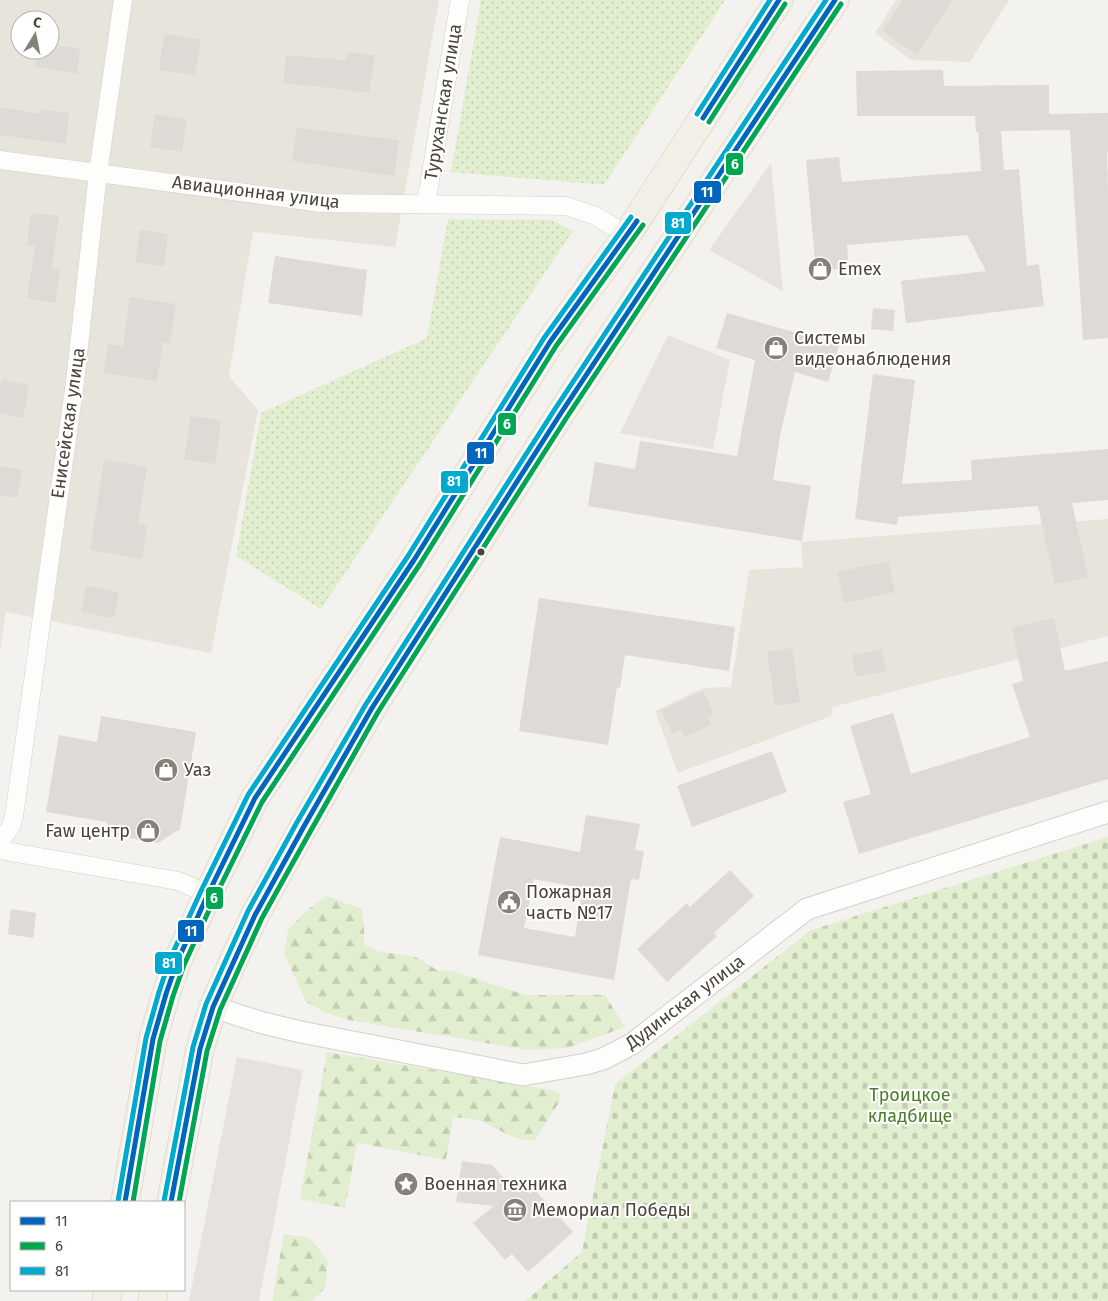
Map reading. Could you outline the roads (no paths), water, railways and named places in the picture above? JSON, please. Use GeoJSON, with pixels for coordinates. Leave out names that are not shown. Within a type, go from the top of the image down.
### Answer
{"type":"FeatureCollection","features":[{"type":"Feature","properties":{"kind":"main road"},"geometry":{"type":"LineString","coordinates":[[125,1201],[153,1039],[177,962],[255,798],[414,560],[550,342],[627,236],[779,0]]}},
{"type":"Feature","properties":{"kind":"main road"},"geometry":{"type":"LineString","coordinates":[[171,1201],[200,1049],[213,1007],[255,915],[303,828],[378,700],[561,413],[835,0]]}},
{"type":"Feature","properties":{"kind":"street","name":"Енисейская улица"},"geometry":{"type":"LineString","coordinates":[[0,841],[11,827],[14,816],[75,382],[98,173],[124,0]]}},
{"type":"Feature","properties":{"kind":"street","name":"Туруханская улица"},"geometry":{"type":"LineString","coordinates":[[426,204],[460,0]]}},
{"type":"Feature","properties":{"kind":"street","name":"Авиационная улица"},"geometry":{"type":"LineString","coordinates":[[0,160],[321,203],[566,206],[596,216],[627,236]]}},
{"type":"Feature","properties":{"kind":"street","name":"Дудинская улица"},"geometry":{"type":"LineString","coordinates":[[213,1007],[263,1024],[523,1074],[586,1064],[603,1059],[632,1044],[807,909],[1108,812]]}},
{"type":"Feature","properties":{"kind":"street"},"geometry":{"type":"LineString","coordinates":[[0,850],[178,881],[208,894]]}},
{"type":"Feature","properties":{"kind":"place","name":"Emex"},"geometry":{"type":"Point","coordinates":[820,269]}},
{"type":"Feature","properties":{"kind":"place","name":"Системы видеонаблюдения"},"geometry":{"type":"Point","coordinates":[776,348]}},
{"type":"Feature","properties":{"kind":"place","name":"Уаз"},"geometry":{"type":"Point","coordinates":[166,770]}},
{"type":"Feature","properties":{"kind":"place","name":"Faw центр"},"geometry":{"type":"Point","coordinates":[148,831]}},
{"type":"Feature","properties":{"kind":"place","name":"Пожарная часть №17"},"geometry":{"type":"Point","coordinates":[509,902]}},
{"type":"Feature","properties":{"kind":"place","name":"Военная техника"},"geometry":{"type":"Point","coordinates":[406,1184]}},
{"type":"Feature","properties":{"kind":"place","name":"Мемориал Победы"},"geometry":{"type":"Point","coordinates":[515,1210]}},
{"type":"Feature","properties":{"kind":"park label","name":"Троицкое кладбище"},"geometry":{"type":"Point","coordinates":[910,1105]}}]}
